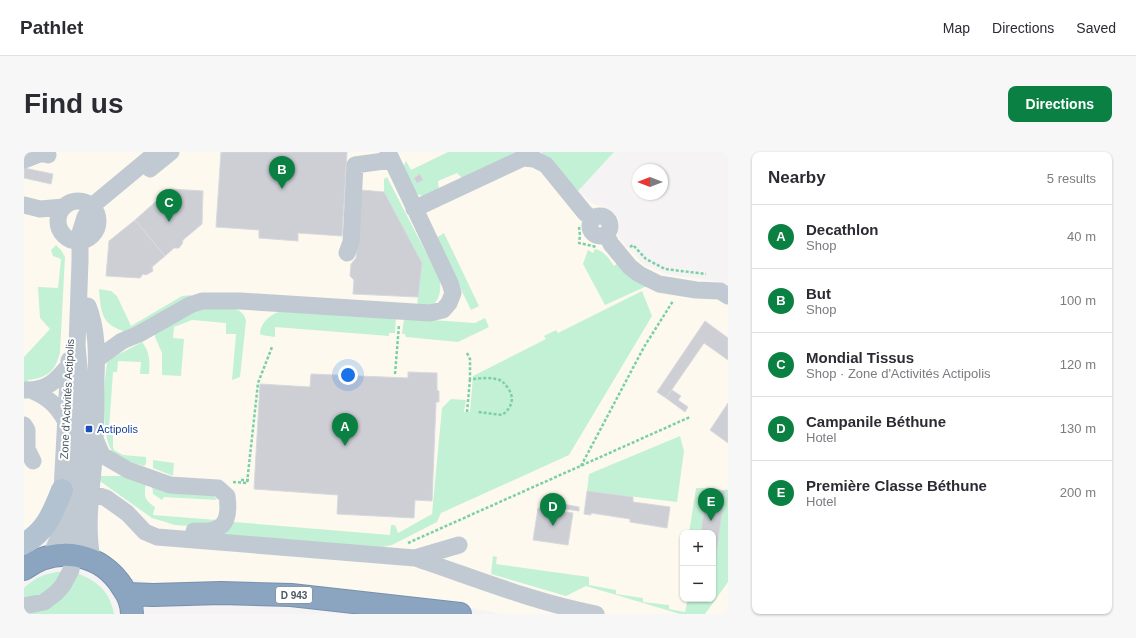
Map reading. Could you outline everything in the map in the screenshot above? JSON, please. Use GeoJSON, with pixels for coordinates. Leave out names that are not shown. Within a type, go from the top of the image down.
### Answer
{"type":"FeatureCollection","features":[{"type":"Feature","properties":{"kind":"highway"},"geometry":{"type":"LineString","coordinates":[[24,569],[31,563],[60,554],[83,557],[106,568],[118,580],[130,604]]}},
{"type":"Feature","properties":{"kind":"highway","name":"D 943"},"geometry":{"type":"LineString","coordinates":[[130,604],[153,595],[221,593],[291,595],[460,614]]}},
{"type":"Feature","properties":{"kind":"main road"},"geometry":{"type":"LineString","coordinates":[[24,544],[36,537],[50,518],[62,490]]}},
{"type":"Feature","properties":{"kind":"street"},"geometry":{"type":"LineString","coordinates":[[123,182],[146,152]]}},
{"type":"Feature","properties":{"kind":"street"},"geometry":{"type":"LineString","coordinates":[[123,182],[157,152]]}},
{"type":"Feature","properties":{"kind":"street"},"geometry":{"type":"LineString","coordinates":[[91,208],[75,201],[68,204],[61,214],[59,228],[62,233],[81,239],[96,230],[98,223],[91,208],[92,196],[123,182],[171,152]]}},
{"type":"Feature","properties":{"kind":"street"},"geometry":{"type":"LineString","coordinates":[[24,160],[42,153],[48,155]]}},
{"type":"Feature","properties":{"kind":"street"},"geometry":{"type":"LineString","coordinates":[[97,359],[122,341],[138,334],[190,305],[202,301],[240,301],[430,313],[443,310],[449,303],[452,293],[450,283],[389,156],[356,158],[351,242],[347,252]]}},
{"type":"Feature","properties":{"kind":"street"},"geometry":{"type":"LineString","coordinates":[[414,208],[523,158],[534,159],[546,165],[585,213],[585,220],[590,225],[592,231],[600,236],[606,234],[611,244],[620,253],[630,267],[639,274],[659,284],[681,288],[720,291],[728,296]]}},
{"type":"Feature","properties":{"kind":"street"},"geometry":{"type":"LineString","coordinates":[[32,207],[61,214]]}},
{"type":"Feature","properties":{"kind":"street"},"geometry":{"type":"LineString","coordinates":[[81,239],[88,306],[84,379],[81,390]]}},
{"type":"Feature","properties":{"kind":"street"},"geometry":{"type":"LineString","coordinates":[[81,239],[77,346],[81,390],[83,557]]}},
{"type":"Feature","properties":{"kind":"street","name":"Zone d'Activités Actipolis"},"geometry":{"type":"LineString","coordinates":[[51,556],[58,539],[62,523],[62,490],[73,260],[81,239]]}},
{"type":"Feature","properties":{"kind":"street"},"geometry":{"type":"LineString","coordinates":[[24,606],[44,602],[56,593],[83,557],[89,543],[95,439],[97,359],[94,327],[88,306]]}},
{"type":"Feature","properties":{"kind":"street"},"geometry":{"type":"LineString","coordinates":[[94,327],[122,341]]}},
{"type":"Feature","properties":{"kind":"street"},"geometry":{"type":"LineString","coordinates":[[29,390],[52,384],[69,365]]}},
{"type":"Feature","properties":{"kind":"street"},"geometry":{"type":"LineString","coordinates":[[29,390],[44,396],[51,401],[66,420]]}},
{"type":"Feature","properties":{"kind":"street"},"geometry":{"type":"LineString","coordinates":[[24,425],[27,430],[27,449],[33,462]]}},
{"type":"Feature","properties":{"kind":"street"},"geometry":{"type":"LineString","coordinates":[[95,439],[102,455],[128,470],[170,485],[218,488],[227,496],[229,510],[227,517],[224,524],[214,530],[206,532],[174,530],[157,537]]}},
{"type":"Feature","properties":{"kind":"street"},"geometry":{"type":"LineString","coordinates":[[91,493],[106,498],[127,513],[145,532],[157,537],[411,550],[459,545]]}},
{"type":"Feature","properties":{"kind":"street"},"geometry":{"type":"LineString","coordinates":[[411,550],[534,599],[574,610],[596,614]]}},
{"type":"Feature","properties":{"kind":"path"},"geometry":{"type":"LineString","coordinates":[[585,220],[579,243],[602,249],[613,259],[633,245],[646,259],[665,269],[709,275]]}},
{"type":"Feature","properties":{"kind":"path"},"geometry":{"type":"LineString","coordinates":[[581,466],[644,347],[681,288]]}},
{"type":"Feature","properties":{"kind":"path"},"geometry":{"type":"LineString","coordinates":[[395,374],[398,334]]}},
{"type":"Feature","properties":{"kind":"path"},"geometry":{"type":"LineString","coordinates":[[232,482],[248,483],[249,480],[258,383],[272,347]]}},
{"type":"Feature","properties":{"kind":"path"},"geometry":{"type":"LineString","coordinates":[[467,353],[470,359],[467,412]]}},
{"type":"Feature","properties":{"kind":"path"},"geometry":{"type":"LineString","coordinates":[[470,379],[495,378],[503,381],[512,393],[512,402],[508,410],[502,415],[478,412]]}},
{"type":"Feature","properties":{"kind":"path"},"geometry":{"type":"LineString","coordinates":[[411,550],[581,466],[690,417]]}},
{"type":"Feature","properties":{"kind":"path"},"geometry":{"type":"LineString","coordinates":[[242,480],[249,480]]}},
{"type":"Feature","properties":{"kind":"shaded area"},"geometry":{"type":"Polygon","coordinates":[[[26,152],[541,152],[578,191],[592,203],[609,209],[619,220],[618,236],[643,264],[666,274],[721,282],[728,287],[728,614],[502,614],[440,602],[156,584],[130,578],[105,557],[34,533],[24,536],[24,153],[26,152]]]}},
{"type":"Feature","properties":{"kind":"green space"},"geometry":{"type":"Polygon","coordinates":[[[448,152],[516,152],[462,178],[457,173],[438,181],[439,191],[426,197],[413,193],[402,170],[406,161],[411,170],[448,152]]]}},
{"type":"Feature","properties":{"kind":"green space"},"geometry":{"type":"Polygon","coordinates":[[[541,152],[614,152],[578,191],[541,152]]]}},
{"type":"Feature","properties":{"kind":"green space"},"geometry":{"type":"Polygon","coordinates":[[[387,177],[440,280],[440,291],[438,298],[436,302],[430,306],[417,307],[418,297],[384,192],[384,179],[387,177]]]}},
{"type":"Feature","properties":{"kind":"green space"},"geometry":{"type":"Polygon","coordinates":[[[444,233],[479,306],[471,310],[436,238],[444,233]]]}},
{"type":"Feature","properties":{"kind":"green space"},"geometry":{"type":"Polygon","coordinates":[[[56,245],[65,257],[60,352],[56,364],[50,372],[35,379],[28,380],[28,384],[24,384],[24,357],[50,329],[40,318],[38,287],[58,288],[61,259],[53,256],[51,250],[56,245]]]}},
{"type":"Feature","properties":{"kind":"green space"},"geometry":{"type":"Polygon","coordinates":[[[595,249],[604,253],[614,266],[618,263],[647,286],[605,305],[583,264],[588,250],[593,253],[595,249]]]}},
{"type":"Feature","properties":{"kind":"green space"},"geometry":{"type":"Polygon","coordinates":[[[99,289],[111,291],[117,296],[131,326],[182,296],[191,295],[191,300],[127,332],[112,326],[107,322],[102,311],[99,289]]]}},
{"type":"Feature","properties":{"kind":"green space"},"geometry":{"type":"Polygon","coordinates":[[[642,291],[652,316],[569,455],[441,513],[437,522],[392,545],[378,548],[216,535],[234,522],[390,535],[391,525],[395,525],[398,533],[432,514],[442,408],[451,399],[466,400],[464,412],[470,412],[473,376],[546,339],[544,336],[556,330],[558,333],[642,291]]]}},
{"type":"Feature","properties":{"kind":"green space"},"geometry":{"type":"Polygon","coordinates":[[[222,307],[235,309],[244,315],[246,321],[240,377],[232,380],[236,334],[226,334],[226,323],[192,320],[174,327],[173,338],[184,339],[181,376],[162,375],[162,353],[155,337],[155,333],[185,314],[204,308],[222,307]]]}},
{"type":"Feature","properties":{"kind":"green space"},"geometry":{"type":"Polygon","coordinates":[[[279,312],[396,317],[395,333],[389,333],[389,336],[275,327],[275,337],[260,334],[260,330],[266,320],[279,312]]]}},
{"type":"Feature","properties":{"kind":"green space"},"geometry":{"type":"Polygon","coordinates":[[[404,318],[475,323],[485,318],[489,327],[458,342],[406,337],[405,334],[402,334],[404,318]]]}},
{"type":"Feature","properties":{"kind":"green space"},"geometry":{"type":"Polygon","coordinates":[[[142,342],[149,357],[149,374],[140,374],[141,362],[118,361],[117,372],[113,372],[109,429],[113,429],[114,450],[123,455],[146,457],[146,464],[144,466],[123,459],[113,452],[106,434],[104,409],[107,363],[110,359],[142,342]]]}},
{"type":"Feature","properties":{"kind":"green space"},"geometry":{"type":"Polygon","coordinates":[[[680,436],[684,451],[677,502],[587,491],[589,474],[680,436]]]}},
{"type":"Feature","properties":{"kind":"green space"},"geometry":{"type":"Polygon","coordinates":[[[153,460],[174,463],[173,476],[153,468],[153,460]]]}},
{"type":"Feature","properties":{"kind":"green space"},"geometry":{"type":"Polygon","coordinates":[[[97,476],[132,476],[146,481],[145,496],[146,499],[155,507],[153,515],[217,520],[203,527],[175,525],[152,518],[97,479],[97,476]]]}},
{"type":"Feature","properties":{"kind":"green space"},"geometry":{"type":"Polygon","coordinates":[[[152,484],[214,496],[217,500],[164,497],[162,500],[153,494],[152,484]]]}},
{"type":"Feature","properties":{"kind":"green space"},"geometry":{"type":"Polygon","coordinates":[[[696,488],[707,488],[701,530],[689,530],[696,488]]]}},
{"type":"Feature","properties":{"kind":"green space"},"geometry":{"type":"Polygon","coordinates":[[[725,489],[728,490],[728,582],[716,599],[716,554],[725,489]]]}},
{"type":"Feature","properties":{"kind":"green space"},"geometry":{"type":"Polygon","coordinates":[[[493,556],[497,557],[496,564],[589,577],[589,585],[616,590],[616,594],[643,598],[643,602],[669,605],[669,609],[685,612],[687,602],[714,602],[705,614],[680,614],[586,586],[566,596],[491,574],[493,556]]]}},
{"type":"Feature","properties":{"kind":"green space"},"geometry":{"type":"Polygon","coordinates":[[[71,571],[87,577],[104,591],[112,605],[114,614],[24,614],[24,588],[40,577],[57,572],[71,571]]]}},
{"type":"Feature","properties":{"kind":"building"},"geometry":{"type":"Polygon","coordinates":[[[221,152],[347,152],[342,236],[298,233],[298,241],[259,238],[259,230],[216,227],[221,152]]]}},
{"type":"Feature","properties":{"kind":"building"},"geometry":{"type":"Polygon","coordinates":[[[24,168],[53,174],[51,184],[24,178],[24,168]]]}},
{"type":"Feature","properties":{"kind":"building"},"geometry":{"type":"Polygon","coordinates":[[[420,174],[423,180],[417,183],[414,178],[420,174]]]}},
{"type":"Feature","properties":{"kind":"building"},"geometry":{"type":"Polygon","coordinates":[[[170,189],[203,191],[202,224],[183,240],[179,248],[174,248],[165,256],[135,220],[170,189]]]}},
{"type":"Feature","properties":{"kind":"building"},"geometry":{"type":"Polygon","coordinates":[[[361,190],[384,192],[422,263],[418,297],[353,294],[354,280],[350,276],[351,264],[356,258],[361,190]]]}},
{"type":"Feature","properties":{"kind":"building"},"geometry":{"type":"Polygon","coordinates":[[[135,220],[165,256],[152,267],[153,271],[146,275],[143,274],[140,278],[106,276],[109,241],[135,220]]]}},
{"type":"Feature","properties":{"kind":"building"},"geometry":{"type":"Polygon","coordinates":[[[705,321],[728,338],[728,360],[704,343],[666,398],[657,392],[705,321]]]}},
{"type":"Feature","properties":{"kind":"building"},"geometry":{"type":"Polygon","coordinates":[[[408,372],[437,373],[437,390],[439,391],[439,402],[436,402],[432,501],[415,500],[414,518],[337,514],[338,495],[254,489],[260,384],[310,387],[311,374],[408,378],[408,372]]]}},
{"type":"Feature","properties":{"kind":"building"},"geometry":{"type":"Polygon","coordinates":[[[672,390],[681,396],[678,400],[688,407],[685,412],[666,398],[672,390]]]}},
{"type":"Feature","properties":{"kind":"building"},"geometry":{"type":"Polygon","coordinates":[[[728,403],[728,443],[710,430],[728,403]]]}},
{"type":"Feature","properties":{"kind":"building"},"geometry":{"type":"Polygon","coordinates":[[[707,488],[725,491],[716,555],[716,530],[701,530],[707,488]]]}},
{"type":"Feature","properties":{"kind":"building"},"geometry":{"type":"Polygon","coordinates":[[[587,491],[633,497],[633,502],[670,507],[667,528],[630,522],[630,519],[591,513],[591,515],[584,514],[587,491]]]}},
{"type":"Feature","properties":{"kind":"building"},"geometry":{"type":"Polygon","coordinates":[[[552,502],[579,507],[579,511],[552,507],[552,502]]]}},
{"type":"Feature","properties":{"kind":"building"},"geometry":{"type":"Polygon","coordinates":[[[538,508],[573,513],[568,545],[533,540],[538,508]]]}},
{"type":"Feature","properties":{"kind":"place","name":"But"},"geometry":{"type":"Point","coordinates":[282,189]}},
{"type":"Feature","properties":{"kind":"place","name":"Mondial Tissus"},"geometry":{"type":"Point","coordinates":[169,222]}},
{"type":"Feature","properties":{"kind":"place","name":"Actipolis"},"geometry":{"type":"Point","coordinates":[89,429]}},
{"type":"Feature","properties":{"kind":"place","name":"Decathlon"},"geometry":{"type":"Point","coordinates":[345,446]}},
{"type":"Feature","properties":{"kind":"place","name":"Première Classe Béthune"},"geometry":{"type":"Point","coordinates":[711,521]}},
{"type":"Feature","properties":{"kind":"place","name":"Campanile Béthune"},"geometry":{"type":"Point","coordinates":[553,526]}}]}
